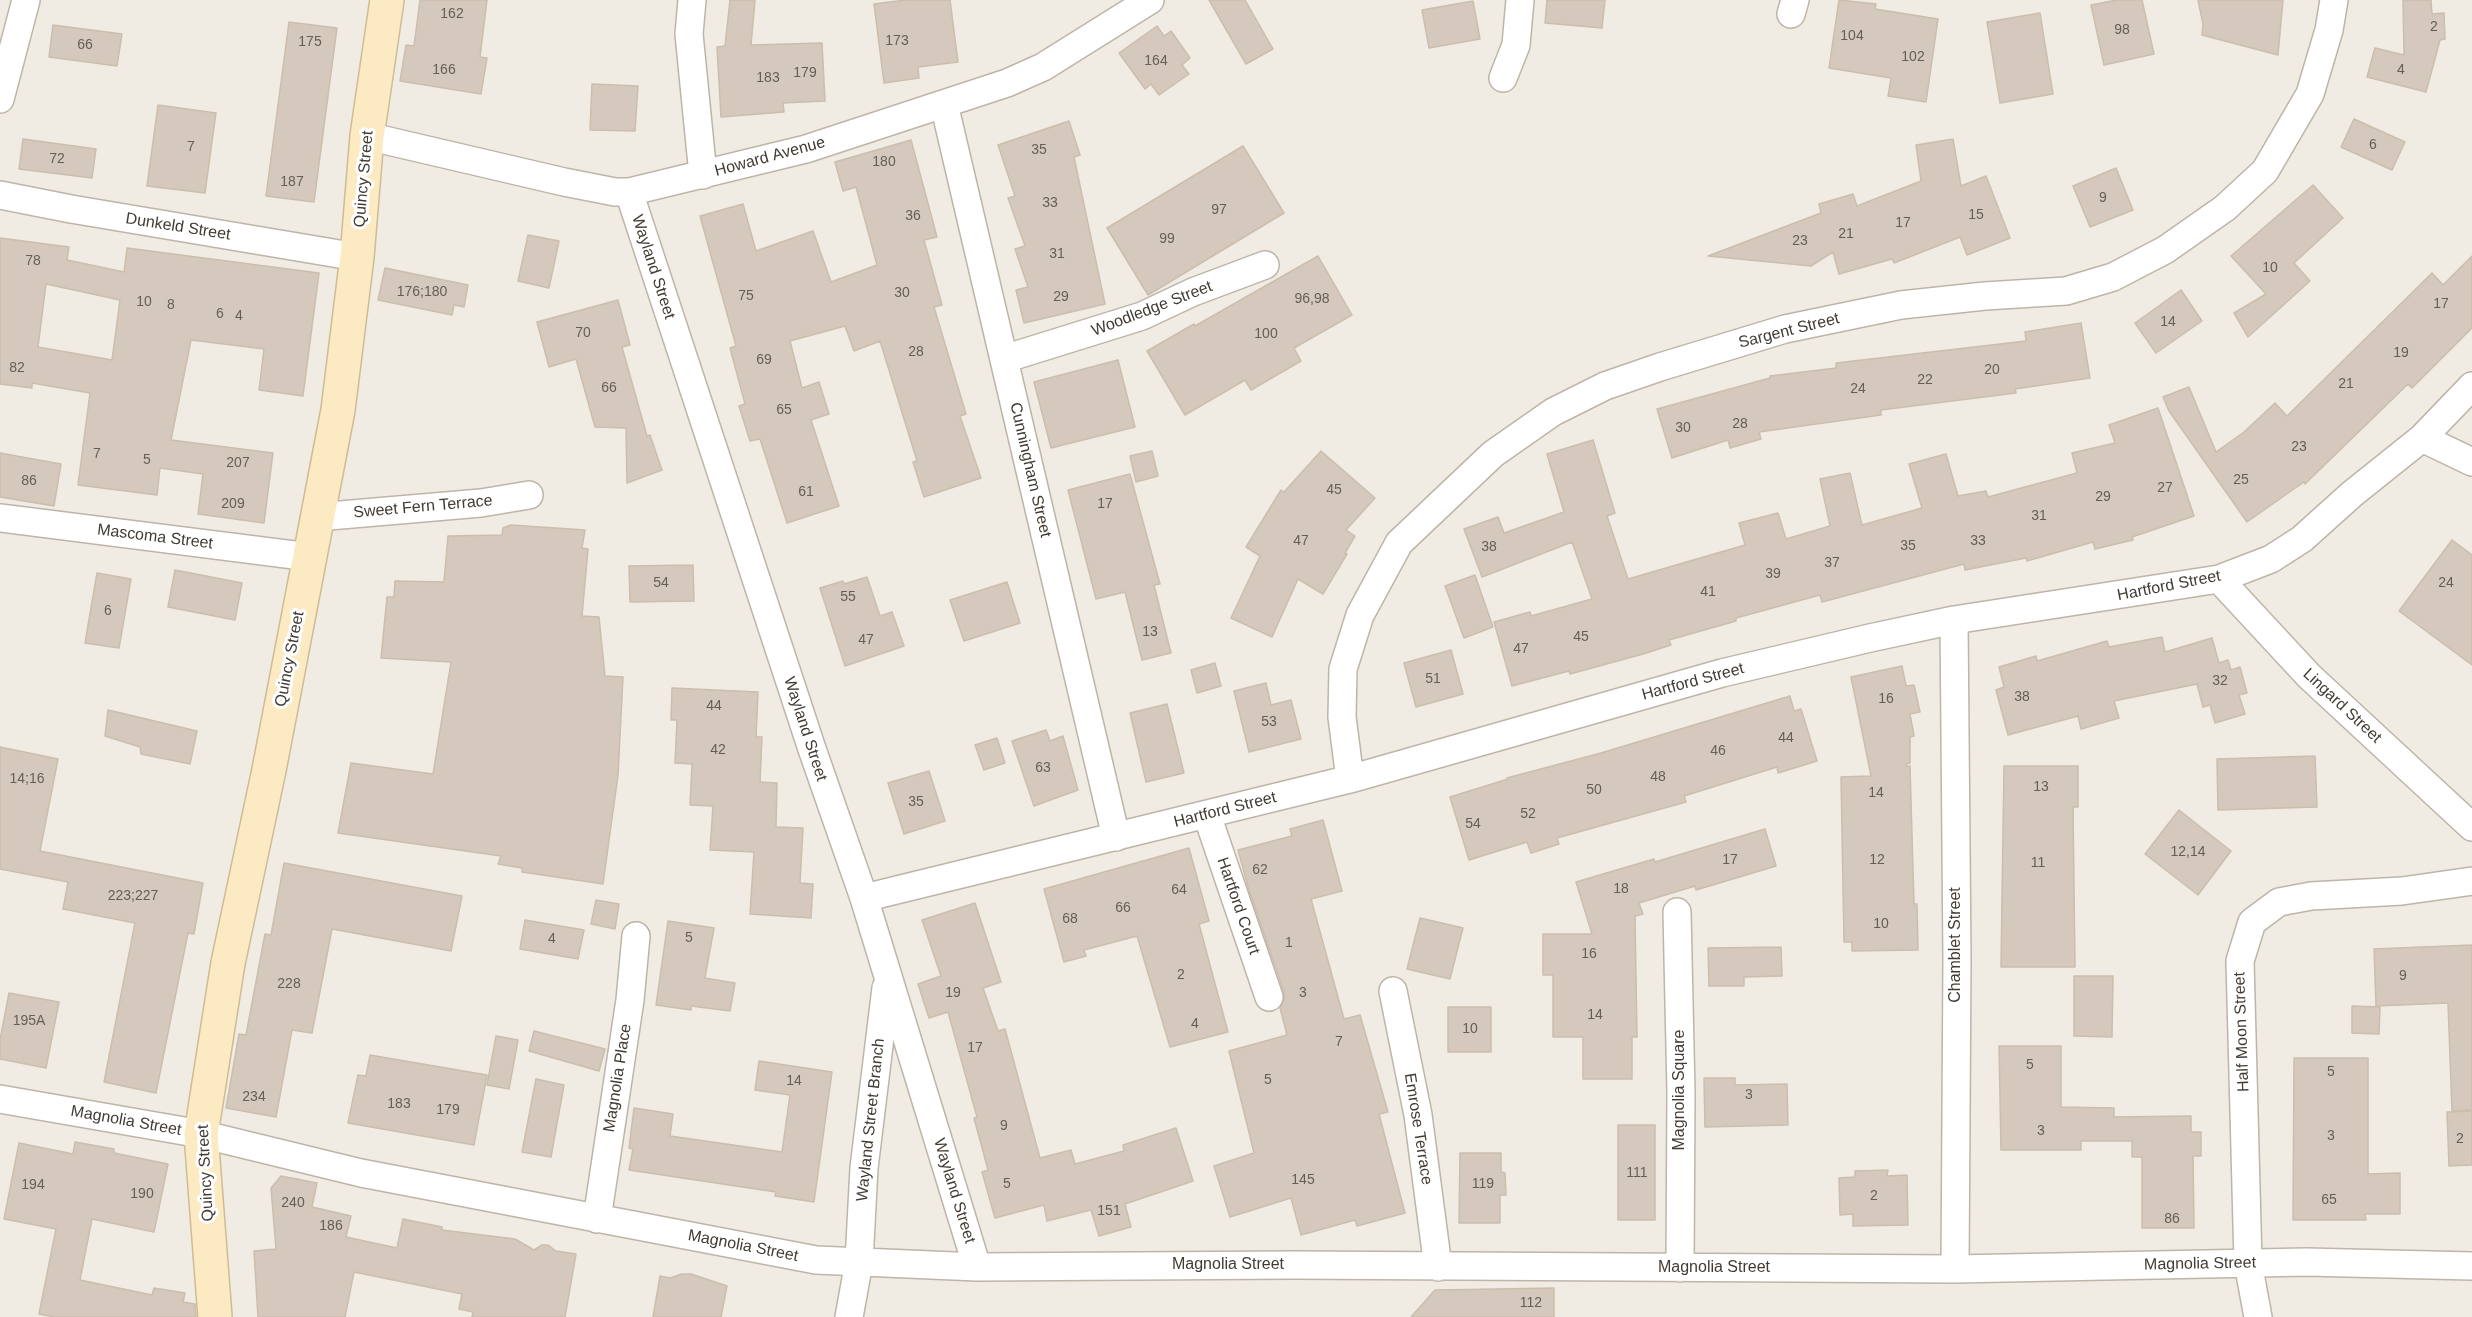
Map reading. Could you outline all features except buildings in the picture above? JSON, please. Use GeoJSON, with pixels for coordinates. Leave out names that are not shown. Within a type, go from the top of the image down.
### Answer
{"type":"FeatureCollection","features":[{"type":"Feature","properties":{"kind":"main road","name":"Quincy Street"},"geometry":{"type":"LineString","coordinates":[[215,1317],[201,1134],[228,963],[269,770],[338,410],[357,257],[367,136],[387,0]]}},
{"type":"Feature","properties":{"kind":"street"},"geometry":{"type":"LineString","coordinates":[[0,99],[26,0]]}},
{"type":"Feature","properties":{"kind":"street"},"geometry":{"type":"LineString","coordinates":[[692,0],[689,34],[703,175]]}},
{"type":"Feature","properties":{"kind":"street","name":"Howard Avenue"},"geometry":{"type":"LineString","coordinates":[[367,136],[564,183],[615,192],[629,192],[806,149],[1007,83],[1043,67],[1150,0]]}},
{"type":"Feature","properties":{"kind":"street"},"geometry":{"type":"LineString","coordinates":[[1503,78],[1516,45],[1520,0]]}},
{"type":"Feature","properties":{"kind":"street","name":"Sargent Street"},"geometry":{"type":"LineString","coordinates":[[1350,779],[1342,717],[1343,669],[1360,615],[1399,543],[1493,454],[1553,412],[1605,386],[1785,329],[1901,305],[2066,291],[2113,277],[2165,250],[2225,208],[2265,171],[2310,94],[2334,0]]}},
{"type":"Feature","properties":{"kind":"street","name":"Cunningham Street"},"geometry":{"type":"LineString","coordinates":[[944,104],[1116,837]]}},
{"type":"Feature","properties":{"kind":"street","name":"Wayland Street"},"geometry":{"type":"LineString","coordinates":[[629,192],[812,749],[864,898],[977,1267]]}},
{"type":"Feature","properties":{"kind":"street","name":"Dunkeld Street"},"geometry":{"type":"LineString","coordinates":[[0,195],[357,257]]}},
{"type":"Feature","properties":{"kind":"street","name":"Woodledge Street"},"geometry":{"type":"LineString","coordinates":[[1004,359],[1142,316],[1193,292],[1265,265]]}},
{"type":"Feature","properties":{"kind":"street","name":"Hartford Street"},"geometry":{"type":"LineString","coordinates":[[864,898],[1350,779],[1722,673],[1954,620],[2218,579],[2271,559],[2302,539],[2352,494],[2421,438],[2472,386]]}},
{"type":"Feature","properties":{"kind":"street"},"geometry":{"type":"LineString","coordinates":[[2421,438],[2472,462]]}},
{"type":"Feature","properties":{"kind":"street","name":"Sweet Fern Terrace"},"geometry":{"type":"LineString","coordinates":[[317,517],[481,503],[529,495]]}},
{"type":"Feature","properties":{"kind":"street","name":"Mascoma Street"},"geometry":{"type":"LineString","coordinates":[[0,518],[310,557]]}},
{"type":"Feature","properties":{"kind":"street","name":"Lingard Street"},"geometry":{"type":"LineString","coordinates":[[2218,579],[2309,676],[2472,827]]}},
{"type":"Feature","properties":{"kind":"street","name":"Chamblet Street"},"geometry":{"type":"LineString","coordinates":[[1954,620],[1957,947],[1955,1269]]}},
{"type":"Feature","properties":{"kind":"street","name":"Hartford Court"},"geometry":{"type":"LineString","coordinates":[[1207,814],[1269,997]]}},
{"type":"Feature","properties":{"kind":"street","name":"Half Moon Street"},"geometry":{"type":"LineString","coordinates":[[2258,1317],[2248,1263],[2240,961],[2252,922],[2279,902],[2311,896],[2402,891],[2472,881]]}},
{"type":"Feature","properties":{"kind":"street","name":"Magnolia Square"},"geometry":{"type":"LineString","coordinates":[[1677,912],[1682,1093],[1680,1268]]}},
{"type":"Feature","properties":{"kind":"street","name":"Magnolia Place"},"geometry":{"type":"LineString","coordinates":[[597,1219],[630,1000],[636,936]]}},
{"type":"Feature","properties":{"kind":"street","name":"Wayland Street Branch"},"geometry":{"type":"LineString","coordinates":[[849,1317],[859,1262],[864,1168],[887,978]]}},
{"type":"Feature","properties":{"kind":"street","name":"Emrose Terrace"},"geometry":{"type":"LineString","coordinates":[[1393,991],[1418,1115],[1438,1267]]}},
{"type":"Feature","properties":{"kind":"street","name":"Magnolia Street"},"geometry":{"type":"LineString","coordinates":[[0,1099],[201,1134],[361,1173],[816,1260],[977,1267],[1293,1265],[1955,1269],[2248,1263],[2472,1266]]}}]}
